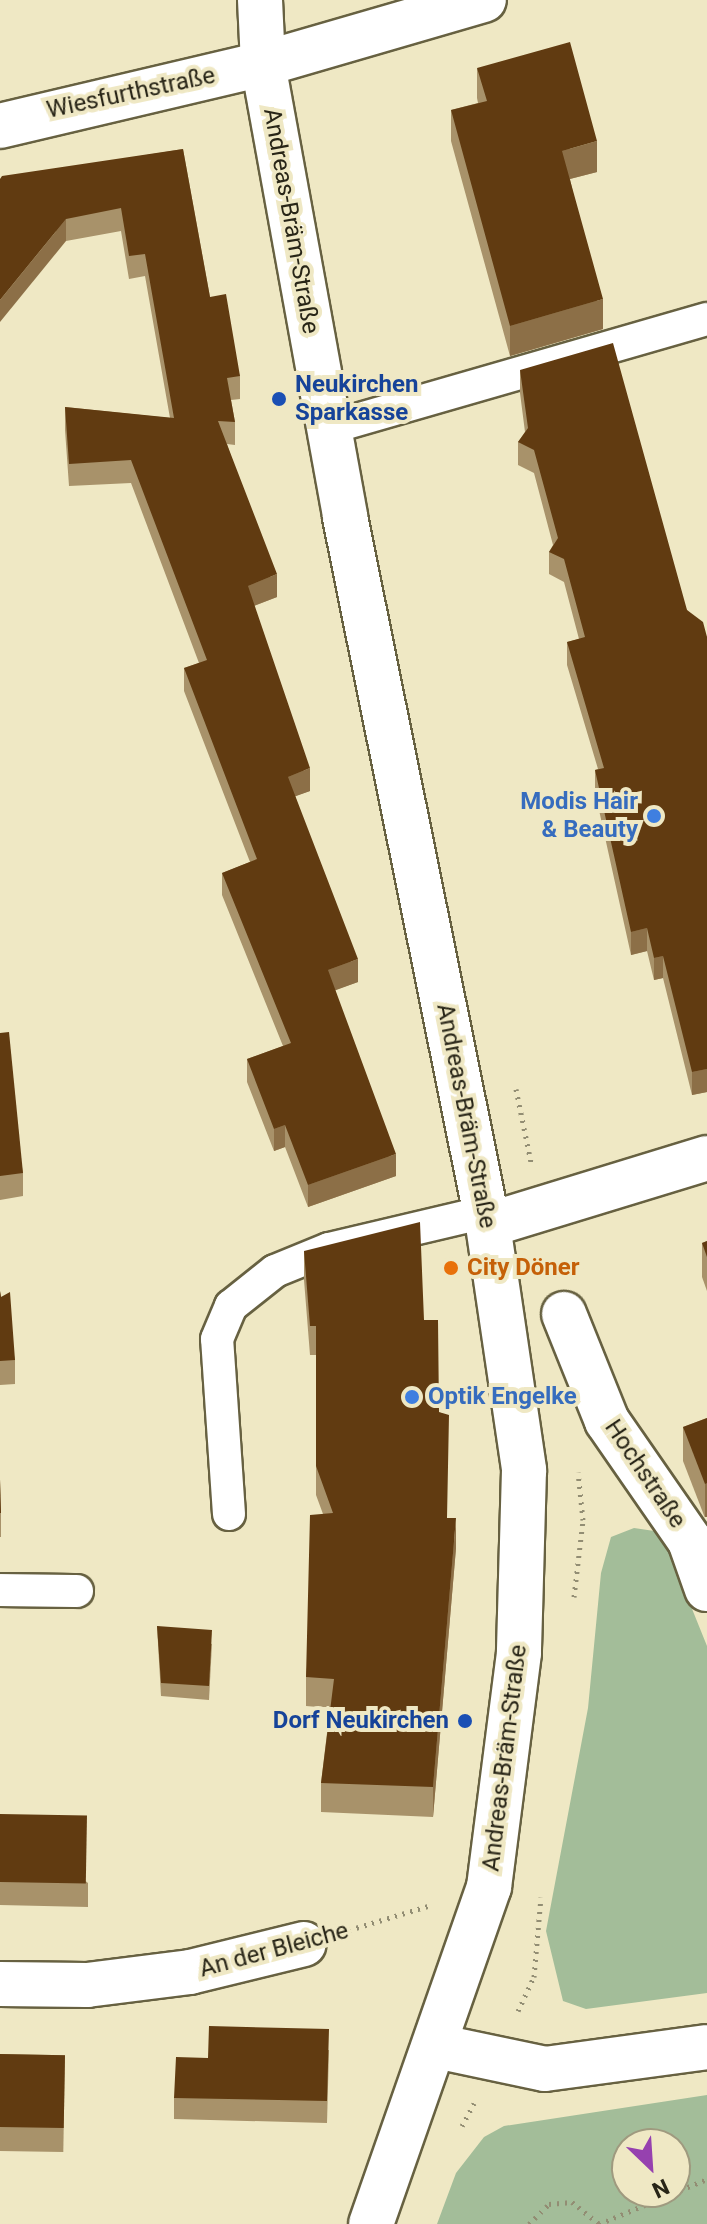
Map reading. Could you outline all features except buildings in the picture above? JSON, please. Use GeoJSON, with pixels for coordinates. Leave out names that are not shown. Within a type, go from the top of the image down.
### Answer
{"type":"FeatureCollection","features":[{"type":"Feature","properties":{"kind":"main road","name":"Andreas-Bräm-Straße"},"geometry":{"type":"LineString","coordinates":[[260,0],[263,64],[329,428],[487,1218],[524,1470],[519,1653],[489,1887],[436,2046],[371,2224]]}},
{"type":"Feature","properties":{"kind":"main road","name":"Wiesfurthstraße"},"geometry":{"type":"LineString","coordinates":[[0,126],[263,64],[484,0]]}},
{"type":"Feature","properties":{"kind":"main road"},"geometry":{"type":"LineString","coordinates":[[487,1218],[707,1158]]}},
{"type":"Feature","properties":{"kind":"main road","name":"Hochstraße"},"geometry":{"type":"LineString","coordinates":[[564,1314],[607,1421],[690,1541],[707,1589]]}},
{"type":"Feature","properties":{"kind":"main road","name":"An der Bleiche"},"geometry":{"type":"LineString","coordinates":[[0,1984],[87,1985],[190,1972],[304,1944]]}},
{"type":"Feature","properties":{"kind":"main road"},"geometry":{"type":"LineString","coordinates":[[436,2046],[545,2069],[707,2047]]}},
{"type":"Feature","properties":{"kind":"lane"},"geometry":{"type":"LineString","coordinates":[[329,428],[707,319]]}},
{"type":"Feature","properties":{"kind":"lane"},"geometry":{"type":"LineString","coordinates":[[229,1514],[217,1339],[231,1306],[275,1271],[329,1249],[487,1218]]}},
{"type":"Feature","properties":{"kind":"lane"},"geometry":{"type":"LineString","coordinates":[[0,1590],[77,1591]]}},
{"type":"Feature","properties":{"kind":"path"},"geometry":{"type":"LineString","coordinates":[[489,1887],[542,1893]]}},
{"type":"Feature","properties":{"kind":"path","name":"An der Bleiche"},"geometry":{"type":"LineString","coordinates":[[304,1944],[434,1904],[429,1919]]}},
{"type":"Feature","properties":{"kind":"path"},"geometry":{"type":"LineString","coordinates":[[529,2224],[549,2204],[572,2202],[599,2224],[707,2179]]}},
{"type":"Feature","properties":{"kind":"green space"},"geometry":{"type":"Polygon","coordinates":[[[634,1528],[661,1532],[707,1646],[707,1993],[586,2009],[563,2001],[546,1931],[588,1708],[601,1573],[611,1537],[634,1528]]]}},
{"type":"Feature","properties":{"kind":"green space"},"geometry":{"type":"Polygon","coordinates":[[[707,2095],[707,2224],[437,2224],[456,2173],[484,2137],[504,2126],[707,2095]]]}},
{"type":"Feature","properties":{"kind":"place","name":"Neukirchen Sparkasse"},"geometry":{"type":"Point","coordinates":[279,399]}},
{"type":"Feature","properties":{"kind":"place","name":"Modis Hair & Beauty"},"geometry":{"type":"Point","coordinates":[654,816]}},
{"type":"Feature","properties":{"kind":"place","name":"City Döner"},"geometry":{"type":"Point","coordinates":[451,1268]}},
{"type":"Feature","properties":{"kind":"place","name":"Optik Engelke"},"geometry":{"type":"Point","coordinates":[412,1397]}},
{"type":"Feature","properties":{"kind":"place","name":"Dorf Neukirchen"},"geometry":{"type":"Point","coordinates":[465,1721]}}]}
